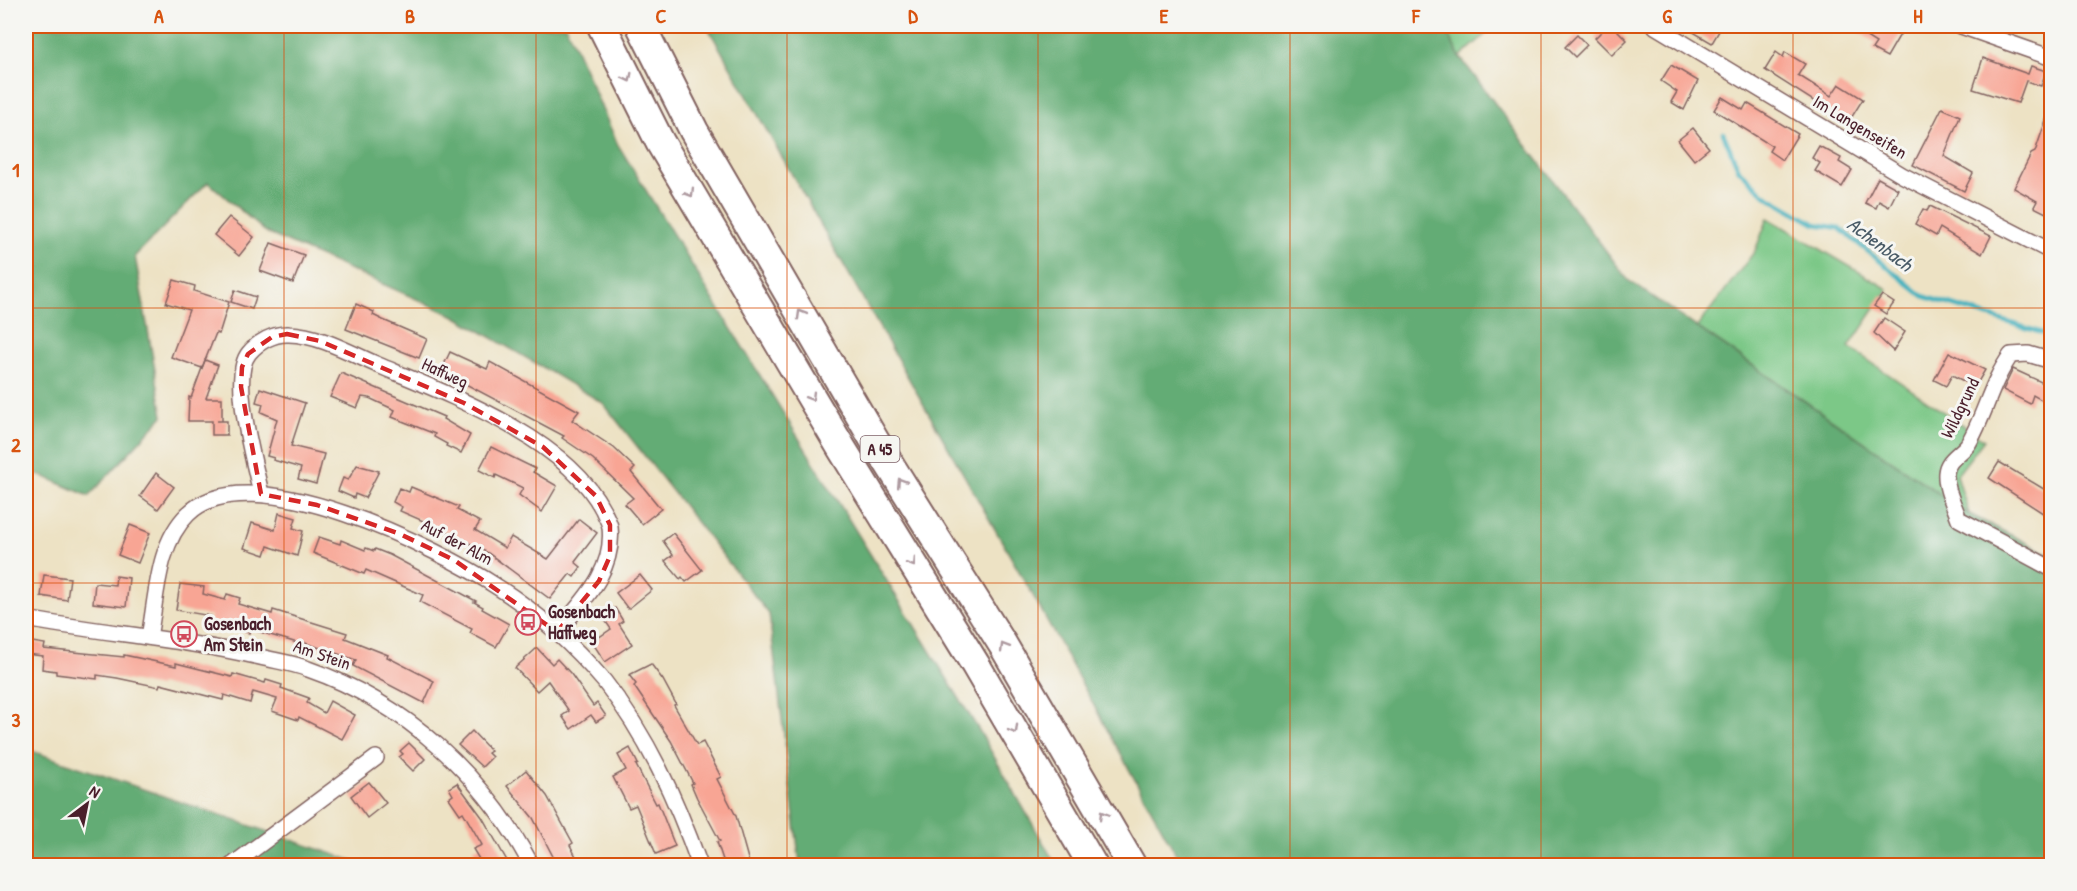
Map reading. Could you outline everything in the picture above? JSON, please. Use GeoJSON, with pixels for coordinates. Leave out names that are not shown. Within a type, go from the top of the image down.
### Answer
{"type":"FeatureCollection","features":[{"type":"Feature","properties":{"kind":"highway","name":"A 45"},"geometry":{"type":"LineString","coordinates":[[602,26],[660,142],[842,449],[975,664],[1093,866]]}},
{"type":"Feature","properties":{"kind":"highway","name":"A 45"},"geometry":{"type":"LineString","coordinates":[[640,26],[694,131],[859,413],[1003,645],[1132,866]]}},
{"type":"Feature","properties":{"kind":"street","name":"Im Langenseifen"},"geometry":{"type":"LineString","coordinates":[[1655,26],[1902,175],[2052,252]]}},
{"type":"Feature","properties":{"kind":"street"},"geometry":{"type":"LineString","coordinates":[[1961,26],[2052,58]]}},
{"type":"Feature","properties":{"kind":"street","name":"Haffweg"},"geometry":{"type":"LineString","coordinates":[[261,494],[241,387],[242,367],[248,354],[272,336],[286,334],[320,340],[455,398],[543,447],[576,473],[596,496],[610,525],[610,556],[598,581],[557,632]]}},
{"type":"Feature","properties":{"kind":"street","name":"Wildgrund"},"geometry":{"type":"LineString","coordinates":[[2052,361],[2028,354],[2011,355],[2000,369],[1969,441],[1951,460],[1946,472],[1949,492],[1959,519],[2052,569]]}},
{"type":"Feature","properties":{"kind":"street","name":"Auf der Alm"},"geometry":{"type":"LineString","coordinates":[[149,637],[166,548],[175,529],[189,512],[205,502],[225,494],[261,494],[318,505],[400,534],[454,560],[491,583],[557,632],[603,681],[639,731],[671,790],[700,866]]}},
{"type":"Feature","properties":{"kind":"street","name":"Am Stein"},"geometry":{"type":"LineString","coordinates":[[26,620],[219,647],[307,668],[352,686],[387,704],[416,725],[481,788],[532,866]]}},
{"type":"Feature","properties":{"kind":"street"},"geometry":{"type":"LineString","coordinates":[[231,866],[376,758]]}},
{"type":"Feature","properties":{"kind":"highlighted area"},"geometry":{"type":"Polygon","coordinates":[[[287,334],[320,341],[464,403],[543,447],[596,496],[610,525],[610,556],[599,581],[557,632],[454,560],[400,534],[317,505],[261,494],[241,387],[242,367],[248,354],[272,337],[287,334]]]}},
{"type":"Feature","properties":{"kind":"green space"},"geometry":{"type":"Polygon","coordinates":[[[26,26],[566,26],[618,145],[980,732],[1056,865],[800,865],[769,614],[603,403],[455,316],[267,233],[208,182],[135,256],[163,416],[89,496],[26,469],[26,26]]]}},
{"type":"Feature","properties":{"kind":"green space"},"geometry":{"type":"Polygon","coordinates":[[[707,26],[1443,26],[1460,57],[1628,280],[1969,514],[2051,555],[2051,865],[1182,865],[1040,608],[707,26]]]}},
{"type":"Feature","properties":{"kind":"green space"},"geometry":{"type":"Polygon","coordinates":[[[1443,26],[1495,26],[1460,57],[1443,26]]]}},
{"type":"Feature","properties":{"kind":"green space"},"geometry":{"type":"Polygon","coordinates":[[[1768,218],[1888,289],[1849,347],[1984,440],[1957,475],[1969,514],[1697,327],[1755,251],[1768,218]]]}},
{"type":"Feature","properties":{"kind":"green space"},"geometry":{"type":"Polygon","coordinates":[[[26,749],[365,865],[26,865],[26,749]]]}},
{"type":"Feature","properties":{"kind":"building"},"geometry":{"type":"Polygon","coordinates":[[[1607,26],[1613,26],[1627,40],[1612,55],[1595,38],[1607,26]]]}},
{"type":"Feature","properties":{"kind":"building"},"geometry":{"type":"Polygon","coordinates":[[[1683,26],[1722,26],[1712,43],[1683,26]]]}},
{"type":"Feature","properties":{"kind":"building"},"geometry":{"type":"Polygon","coordinates":[[[1849,26],[1905,26],[1887,57],[1872,49],[1876,43],[1849,26]]]}},
{"type":"Feature","properties":{"kind":"building"},"geometry":{"type":"Polygon","coordinates":[[[1577,35],[1587,45],[1575,57],[1565,47],[1577,35]]]}},
{"type":"Feature","properties":{"kind":"building"},"geometry":{"type":"Polygon","coordinates":[[[1776,52],[1783,57],[1785,52],[1805,64],[1798,75],[1831,96],[1839,84],[1863,99],[1848,123],[1765,70],[1776,52]]]}},
{"type":"Feature","properties":{"kind":"building"},"geometry":{"type":"Polygon","coordinates":[[[1983,58],[2028,74],[2031,66],[2046,71],[2041,86],[2026,81],[2018,103],[1973,89],[1983,58]]]}},
{"type":"Feature","properties":{"kind":"building"},"geometry":{"type":"Polygon","coordinates":[[[1671,65],[1698,81],[1684,110],[1671,102],[1677,92],[1661,81],[1671,65]]]}},
{"type":"Feature","properties":{"kind":"building"},"geometry":{"type":"Polygon","coordinates":[[[1722,97],[1743,110],[1747,103],[1798,134],[1782,160],[1769,151],[1772,146],[1714,110],[1722,97]]]}},
{"type":"Feature","properties":{"kind":"building"},"geometry":{"type":"Polygon","coordinates":[[[1942,108],[1960,116],[1944,156],[1973,173],[1964,191],[1913,165],[1942,108]]]}},
{"type":"Feature","properties":{"kind":"building"},"geometry":{"type":"Polygon","coordinates":[[[2049,111],[2052,111],[2052,216],[2034,207],[2037,201],[2014,188],[2031,154],[2035,152],[2049,111]]]}},
{"type":"Feature","properties":{"kind":"building"},"geometry":{"type":"Polygon","coordinates":[[[1693,128],[1709,148],[1694,160],[1678,140],[1693,128]]]}},
{"type":"Feature","properties":{"kind":"building"},"geometry":{"type":"Polygon","coordinates":[[[1819,146],[1841,158],[1839,162],[1852,170],[1842,187],[1815,171],[1820,163],[1812,158],[1819,146]]]}},
{"type":"Feature","properties":{"kind":"building"},"geometry":{"type":"Polygon","coordinates":[[[1878,178],[1898,189],[1889,207],[1879,201],[1876,208],[1865,203],[1878,178]]]}},
{"type":"Feature","properties":{"kind":"building"},"geometry":{"type":"Polygon","coordinates":[[[1930,206],[1991,236],[1982,254],[1940,228],[1936,236],[1915,224],[1923,209],[1927,211],[1930,206]]]}},
{"type":"Feature","properties":{"kind":"building"},"geometry":{"type":"Polygon","coordinates":[[[229,217],[254,237],[239,256],[214,235],[229,217]]]}},
{"type":"Feature","properties":{"kind":"building"},"geometry":{"type":"Polygon","coordinates":[[[271,243],[304,255],[293,283],[260,271],[271,243]]]}},
{"type":"Feature","properties":{"kind":"building"},"geometry":{"type":"Polygon","coordinates":[[[174,280],[195,286],[194,291],[229,302],[219,334],[216,333],[202,368],[171,357],[189,310],[166,303],[174,280]]]}},
{"type":"Feature","properties":{"kind":"building"},"geometry":{"type":"Polygon","coordinates":[[[235,290],[256,297],[252,309],[231,302],[235,290]]]}},
{"type":"Feature","properties":{"kind":"building"},"geometry":{"type":"Polygon","coordinates":[[[1882,295],[1894,303],[1886,314],[1874,306],[1882,295]]]}},
{"type":"Feature","properties":{"kind":"building"},"geometry":{"type":"Polygon","coordinates":[[[356,304],[374,312],[373,315],[383,320],[427,339],[419,358],[346,329],[356,304]]]}},
{"type":"Feature","properties":{"kind":"building"},"geometry":{"type":"Polygon","coordinates":[[[1884,318],[1905,332],[1893,351],[1874,333],[1884,318]]]}},
{"type":"Feature","properties":{"kind":"building"},"geometry":{"type":"Polygon","coordinates":[[[450,352],[487,369],[490,362],[579,411],[572,420],[614,448],[635,468],[631,472],[661,509],[642,524],[625,504],[633,498],[593,459],[562,438],[564,436],[441,371],[450,352]]]}},
{"type":"Feature","properties":{"kind":"building"},"geometry":{"type":"Polygon","coordinates":[[[1949,352],[1985,370],[1975,387],[1952,375],[1946,386],[1934,380],[1949,352]]]}},
{"type":"Feature","properties":{"kind":"building"},"geometry":{"type":"Polygon","coordinates":[[[205,360],[218,365],[206,398],[222,398],[222,421],[227,421],[227,435],[212,435],[212,421],[188,421],[189,397],[191,398],[205,360]]]}},
{"type":"Feature","properties":{"kind":"building"},"geometry":{"type":"Polygon","coordinates":[[[2013,369],[2052,387],[2052,406],[2033,395],[2030,404],[2003,390],[2013,369]]]}},
{"type":"Feature","properties":{"kind":"building"},"geometry":{"type":"Polygon","coordinates":[[[341,373],[444,417],[443,419],[470,435],[461,453],[446,446],[447,444],[434,437],[435,434],[392,417],[395,410],[369,398],[362,397],[357,408],[330,397],[341,373]]]}},
{"type":"Feature","properties":{"kind":"building"},"geometry":{"type":"Polygon","coordinates":[[[260,388],[305,403],[291,446],[324,454],[316,484],[298,479],[301,468],[267,456],[277,419],[261,412],[263,404],[256,402],[260,388]]]}},
{"type":"Feature","properties":{"kind":"building"},"geometry":{"type":"Polygon","coordinates":[[[491,447],[536,469],[533,472],[557,486],[542,512],[519,495],[523,488],[496,475],[495,478],[479,470],[491,447]]]}},
{"type":"Feature","properties":{"kind":"building"},"geometry":{"type":"Polygon","coordinates":[[[1999,462],[2052,494],[2052,519],[1989,478],[1999,462]]]}},
{"type":"Feature","properties":{"kind":"building"},"geometry":{"type":"Polygon","coordinates":[[[357,465],[379,471],[365,498],[355,494],[354,498],[338,491],[343,478],[348,480],[357,465]]]}},
{"type":"Feature","properties":{"kind":"building"},"geometry":{"type":"Polygon","coordinates":[[[156,473],[174,487],[158,509],[140,496],[156,473]]]}},
{"type":"Feature","properties":{"kind":"building"},"geometry":{"type":"Polygon","coordinates":[[[411,487],[459,507],[457,510],[480,522],[475,530],[505,548],[511,537],[548,559],[579,519],[597,533],[575,562],[581,567],[574,577],[570,574],[550,599],[488,553],[400,511],[402,507],[393,502],[399,488],[409,492],[411,487]]]}},
{"type":"Feature","properties":{"kind":"building"},"geometry":{"type":"Polygon","coordinates":[[[279,513],[296,518],[293,528],[303,531],[297,556],[268,546],[265,555],[244,548],[252,523],[275,530],[279,513]]]}},
{"type":"Feature","properties":{"kind":"building"},"geometry":{"type":"Polygon","coordinates":[[[130,525],[150,533],[138,563],[118,555],[130,525]]]}},
{"type":"Feature","properties":{"kind":"building"},"geometry":{"type":"Polygon","coordinates":[[[673,533],[702,570],[686,582],[682,577],[680,579],[665,561],[673,555],[663,541],[673,533]]]}},
{"type":"Feature","properties":{"kind":"building"},"geometry":{"type":"Polygon","coordinates":[[[319,537],[340,544],[341,540],[365,550],[366,548],[374,551],[375,549],[390,555],[476,601],[474,602],[483,607],[482,609],[509,624],[496,647],[470,633],[472,629],[420,602],[423,595],[366,570],[364,574],[313,553],[319,537]]]}},
{"type":"Feature","properties":{"kind":"building"},"geometry":{"type":"Polygon","coordinates":[[[44,575],[70,578],[67,600],[41,596],[44,575]]]}},
{"type":"Feature","properties":{"kind":"building"},"geometry":{"type":"Polygon","coordinates":[[[640,575],[652,590],[628,609],[616,593],[640,575]]]}},
{"type":"Feature","properties":{"kind":"building"},"geometry":{"type":"Polygon","coordinates":[[[116,576],[129,578],[126,607],[93,603],[95,583],[115,585],[116,576]]]}},
{"type":"Feature","properties":{"kind":"building"},"geometry":{"type":"Polygon","coordinates":[[[180,584],[204,587],[203,594],[225,600],[227,594],[240,598],[238,604],[272,614],[273,610],[347,633],[345,638],[388,655],[387,657],[434,681],[424,703],[353,666],[356,660],[302,642],[301,644],[250,629],[249,633],[210,621],[211,616],[176,610],[180,584]]]}},
{"type":"Feature","properties":{"kind":"building"},"geometry":{"type":"Polygon","coordinates":[[[615,608],[623,621],[619,624],[632,644],[605,662],[592,642],[611,629],[602,616],[615,608]]]}},
{"type":"Feature","properties":{"kind":"building"},"geometry":{"type":"Polygon","coordinates":[[[26,641],[45,644],[44,649],[124,657],[124,655],[176,666],[176,663],[232,677],[233,674],[265,683],[266,680],[309,698],[307,703],[324,713],[330,701],[355,715],[342,739],[299,717],[298,720],[272,711],[277,699],[253,692],[250,703],[224,695],[223,700],[160,684],[159,687],[97,675],[97,679],[56,674],[56,671],[42,669],[43,656],[26,654],[26,641]]]}},
{"type":"Feature","properties":{"kind":"building"},"geometry":{"type":"Polygon","coordinates":[[[537,648],[552,664],[557,659],[571,674],[593,706],[597,703],[606,716],[596,722],[591,715],[571,729],[562,716],[569,711],[548,681],[537,691],[515,668],[537,648]]]}},
{"type":"Feature","properties":{"kind":"building"},"geometry":{"type":"Polygon","coordinates":[[[651,664],[663,680],[676,704],[674,705],[697,745],[703,742],[721,777],[717,779],[736,816],[750,866],[725,866],[717,842],[720,841],[697,798],[691,784],[693,783],[671,741],[634,686],[636,684],[629,675],[651,664]]]}},
{"type":"Feature","properties":{"kind":"building"},"geometry":{"type":"Polygon","coordinates":[[[472,731],[491,751],[488,753],[492,757],[482,767],[458,745],[472,731]]]}},
{"type":"Feature","properties":{"kind":"building"},"geometry":{"type":"Polygon","coordinates":[[[409,743],[425,759],[413,771],[399,757],[403,754],[400,751],[409,743]]]}},
{"type":"Feature","properties":{"kind":"building"},"geometry":{"type":"Polygon","coordinates":[[[630,748],[638,764],[636,765],[656,804],[658,803],[675,846],[656,854],[636,805],[629,808],[613,777],[626,770],[618,755],[630,748]]]}},
{"type":"Feature","properties":{"kind":"building"},"geometry":{"type":"Polygon","coordinates":[[[526,770],[547,796],[573,843],[570,845],[581,866],[558,866],[533,818],[507,786],[526,770]]]}},
{"type":"Feature","properties":{"kind":"building"},"geometry":{"type":"Polygon","coordinates":[[[369,782],[386,803],[367,818],[351,796],[369,782]]]}},
{"type":"Feature","properties":{"kind":"building"},"geometry":{"type":"Polygon","coordinates":[[[457,783],[482,817],[510,866],[483,866],[473,849],[482,845],[463,812],[460,814],[449,798],[453,795],[449,788],[457,783]]]}},
{"type":"Feature","properties":{"kind":"waterway","name":"Achenbach"},"geometry":{"type":"LineString","coordinates":[[1723,133],[1739,170],[1765,195],[1815,224],[1839,228],[1923,296],[2052,336]]}},
{"type":"Feature","properties":{"kind":"place","name":"Gosenbach Haffweg"},"geometry":{"type":"Point","coordinates":[528,622]}},
{"type":"Feature","properties":{"kind":"place","name":"Gosenbach Am Stein"},"geometry":{"type":"Point","coordinates":[184,634]}}]}
